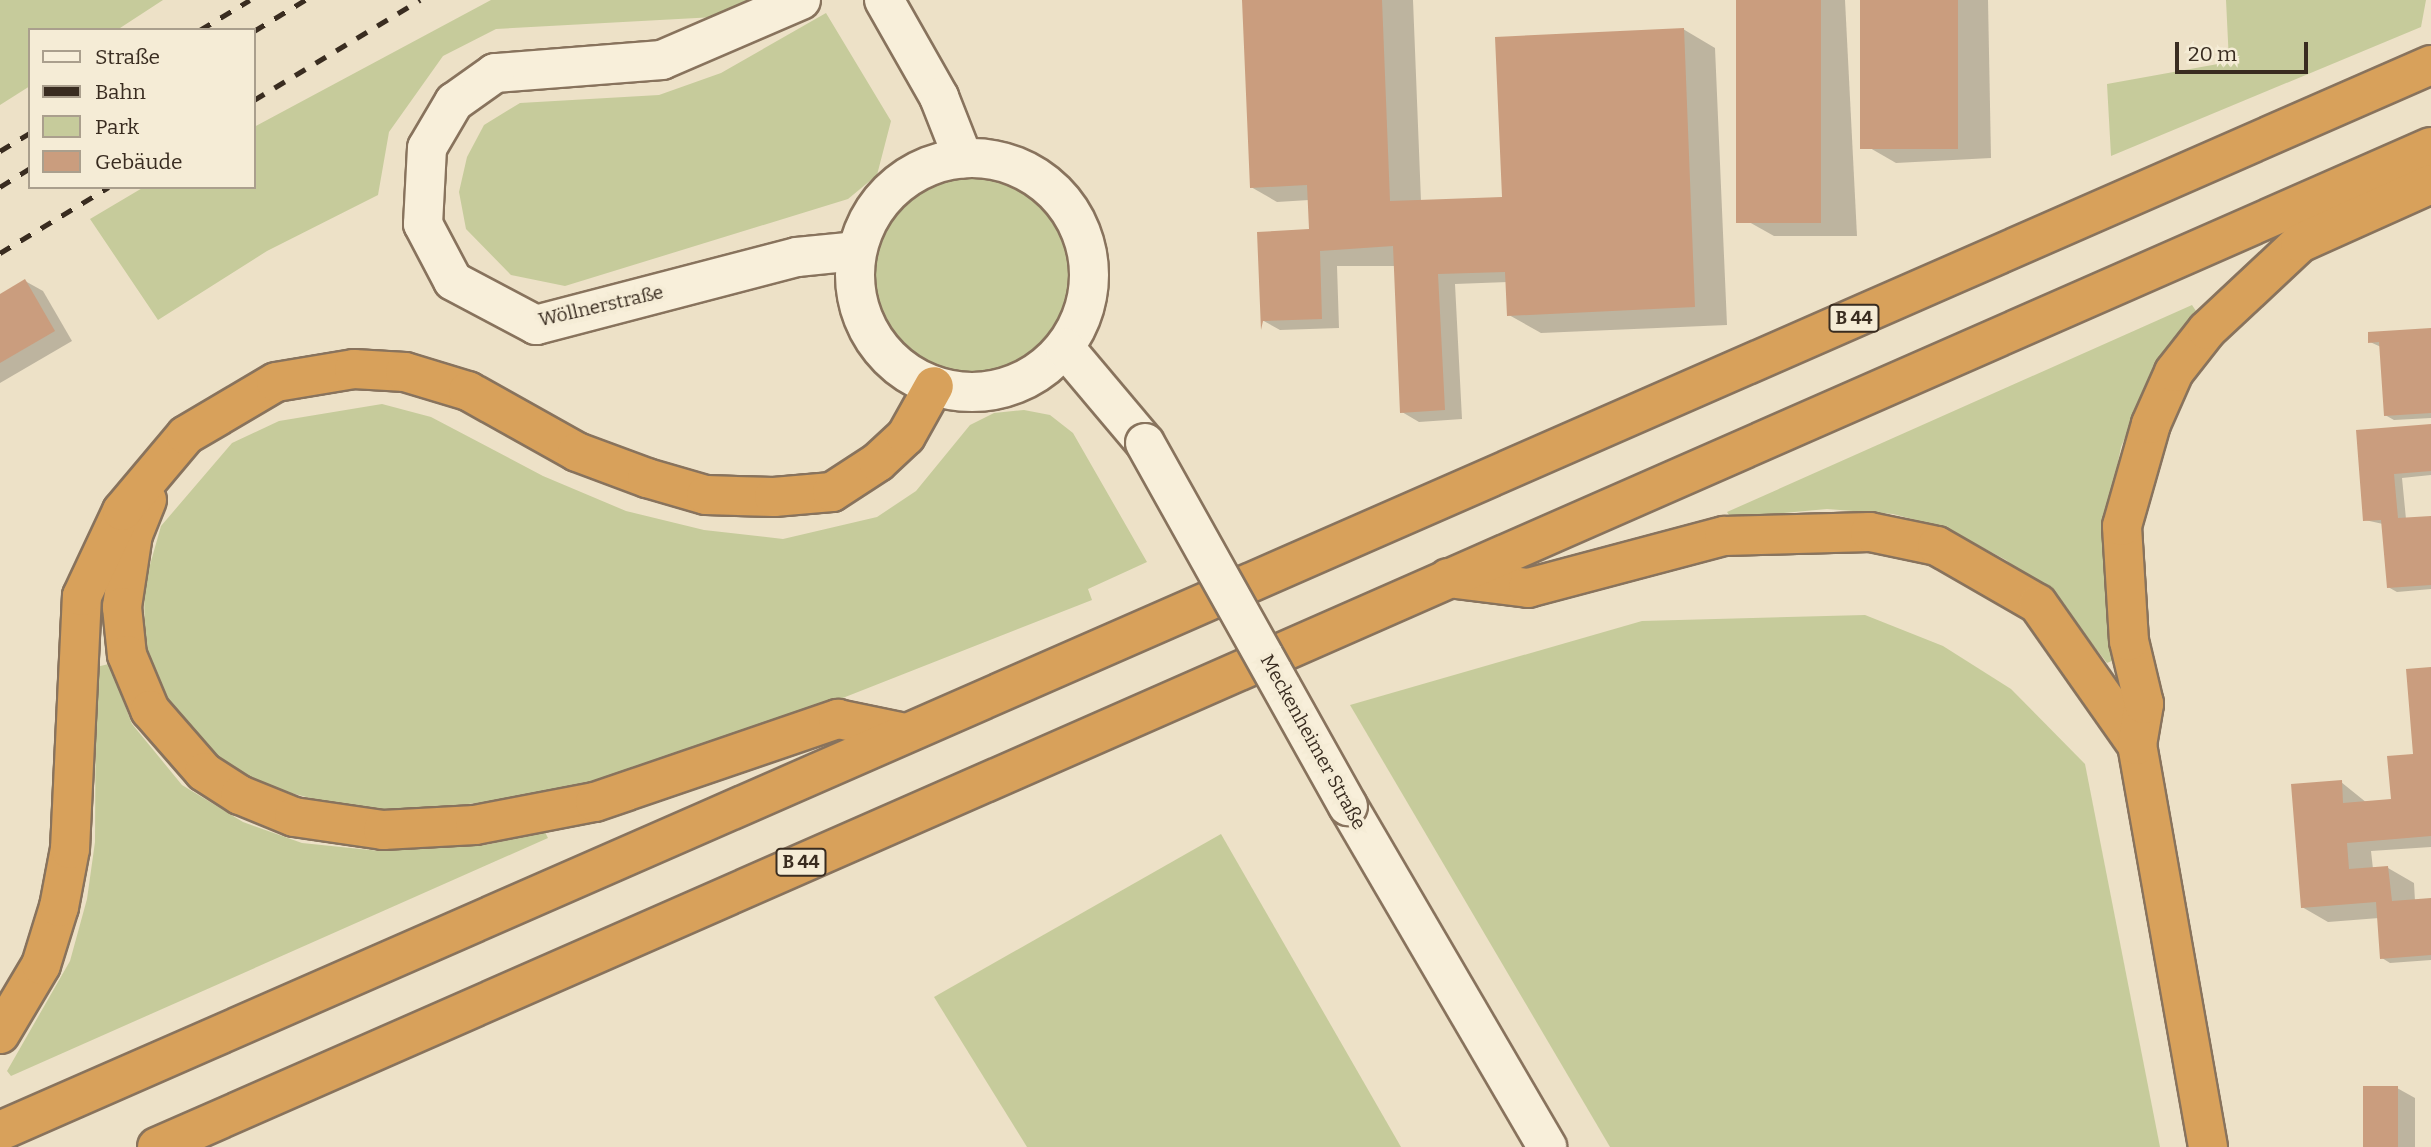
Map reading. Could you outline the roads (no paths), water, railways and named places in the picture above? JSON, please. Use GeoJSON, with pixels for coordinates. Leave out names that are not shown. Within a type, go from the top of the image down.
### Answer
{"type":"FeatureCollection","features":[{"type":"Feature","properties":{"kind":"highway","name":"B 44"},"geometry":{"type":"LineString","coordinates":[[0,1130],[900,732],[2431,65]]}},
{"type":"Feature","properties":{"kind":"highway","name":"B 44"},"geometry":{"type":"LineString","coordinates":[[157,1147],[2431,147]]}},
{"type":"Feature","properties":{"kind":"highway"},"geometry":{"type":"LineString","coordinates":[[2208,1147],[2137,745],[2144,705],[2129,641],[2122,526],[2151,424],[2174,372],[2248,288],[2300,243],[2431,184]]}},
{"type":"Feature","properties":{"kind":"highway"},"geometry":{"type":"LineString","coordinates":[[0,1034],[41,965],[63,884],[82,596],[122,512],[164,456],[186,435],[276,382],[354,369],[405,372],[468,391],[577,452],[706,495],[832,492],[906,436],[934,386]]}},
{"type":"Feature","properties":{"kind":"highway"},"geometry":{"type":"LineString","coordinates":[[164,456],[133,534],[122,607],[127,655],[149,710],[177,747],[240,795],[294,817],[383,830],[475,825],[595,802],[838,719],[900,732]]}},
{"type":"Feature","properties":{"kind":"highway"},"geometry":{"type":"LineString","coordinates":[[1446,578],[1528,588],[1724,536],[1870,532],[1937,546],[2038,604],[2137,745]]}},
{"type":"Feature","properties":{"kind":"street","name":"Wöllnerstraße"},"geometry":{"type":"LineString","coordinates":[[801,0],[662,60],[495,72],[454,102],[428,148],[424,224],[453,281],[536,325],[797,257],[856,251]]}},
{"type":"Feature","properties":{"kind":"street"},"geometry":{"type":"LineString","coordinates":[[893,16],[939,97],[962,158]]}},
{"type":"Feature","properties":{"kind":"street"},"geometry":{"type":"LineString","coordinates":[[962,158],[1032,174],[1077,220],[1089,289],[1085,313],[1065,348],[1045,368],[1006,387],[934,386],[896,364],[868,329],[855,291],[856,251],[862,228],[887,193],[926,168],[962,158]]}},
{"type":"Feature","properties":{"kind":"street","name":"Meckenheimer Straße"},"geometry":{"type":"LineString","coordinates":[[1065,348],[1145,443],[1348,806],[1547,1147]]}},
{"type":"Feature","properties":{"kind":"railway"},"geometry":{"type":"LineString","coordinates":[[203,28],[250,0]]}},
{"type":"Feature","properties":{"kind":"railway"},"geometry":{"type":"LineString","coordinates":[[256,30],[305,0]]}},
{"type":"Feature","properties":{"kind":"railway"},"geometry":{"type":"LineString","coordinates":[[256,99],[420,0]]}},
{"type":"Feature","properties":{"kind":"railway"},"geometry":{"type":"LineString","coordinates":[[0,151],[28,134]]}},
{"type":"Feature","properties":{"kind":"railway"},"geometry":{"type":"LineString","coordinates":[[0,187],[28,169]]}},
{"type":"Feature","properties":{"kind":"railway"},"geometry":{"type":"LineString","coordinates":[[0,253],[106,189]]}}]}
